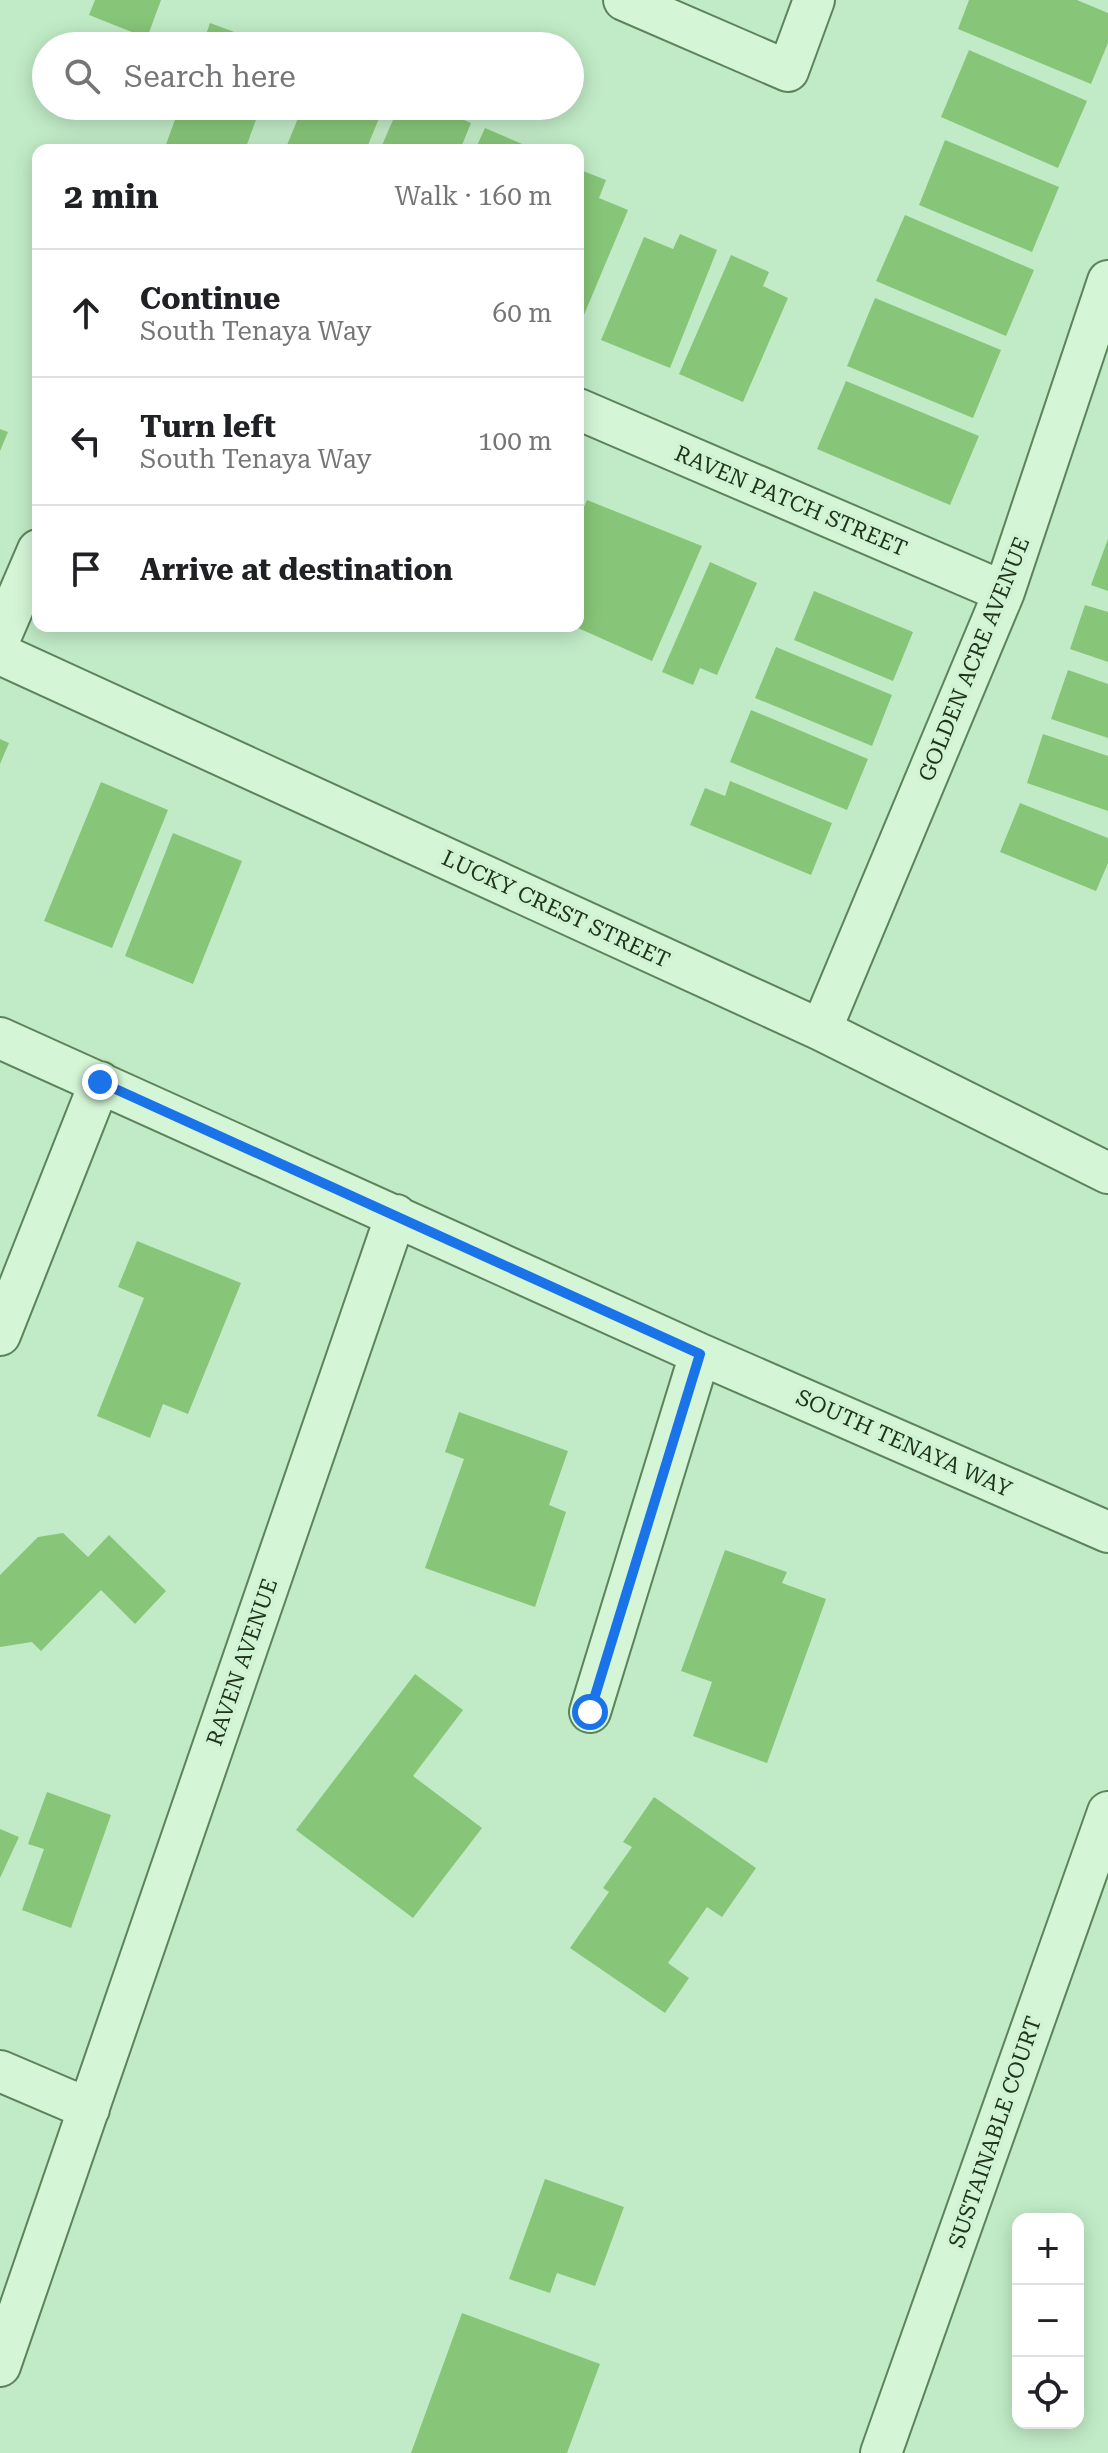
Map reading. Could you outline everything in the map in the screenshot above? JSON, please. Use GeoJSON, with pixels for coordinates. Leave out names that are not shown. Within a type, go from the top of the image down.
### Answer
{"type":"FeatureCollection","features":[{"type":"Feature","properties":{"kind":"street"},"geometry":{"type":"LineString","coordinates":[[624,0],[788,71],[814,0]]}},
{"type":"Feature","properties":{"kind":"street","name":"GOLDEN ACRE AVENUE"},"geometry":{"type":"LineString","coordinates":[[821,1030],[1004,592],[1108,281]]}},
{"type":"Feature","properties":{"kind":"street","name":"RAVEN PATCH STREET"},"geometry":{"type":"LineString","coordinates":[[584,412],[1004,592]]}},
{"type":"Feature","properties":{"kind":"street"},"geometry":{"type":"LineString","coordinates":[[0,638],[32,564]]}},
{"type":"Feature","properties":{"kind":"street","name":"LUCKY CREST STREET"},"geometry":{"type":"LineString","coordinates":[[0,654],[821,1030],[1108,1173]]}},
{"type":"Feature","properties":{"kind":"street","name":"SOUTH TENAYA WAY"},"geometry":{"type":"LineString","coordinates":[[0,1038],[700,1354],[1108,1532]]}},
{"type":"Feature","properties":{"kind":"street"},"geometry":{"type":"LineString","coordinates":[[0,1335],[100,1082]]}},
{"type":"Feature","properties":{"kind":"street","name":"RAVEN AVENUE"},"geometry":{"type":"LineString","coordinates":[[0,2366],[396,1215]]}},
{"type":"Feature","properties":{"kind":"street"},"geometry":{"type":"LineString","coordinates":[[590,1712],[700,1354]]}},
{"type":"Feature","properties":{"kind":"street","name":"SUSTAINABLE COURT"},"geometry":{"type":"LineString","coordinates":[[881,2453],[1108,1812]]}},
{"type":"Feature","properties":{"kind":"street"},"geometry":{"type":"LineString","coordinates":[[0,2071],[89,2109]]}},
{"type":"Feature","properties":{"kind":"building"},"geometry":{"type":"Polygon","coordinates":[[[95,0],[161,0],[149,32],[132,32],[89,15],[95,0]]]}},
{"type":"Feature","properties":{"kind":"building"},"geometry":{"type":"Polygon","coordinates":[[[969,0],[1077,0],[1108,13],[1108,43],[1091,84],[958,29],[969,0]]]}},
{"type":"Feature","properties":{"kind":"building"},"geometry":{"type":"Polygon","coordinates":[[[210,23],[234,32],[207,32],[210,23]]]}},
{"type":"Feature","properties":{"kind":"building"},"geometry":{"type":"Polygon","coordinates":[[[969,50],[1087,101],[1058,168],[941,117],[969,50]]]}},
{"type":"Feature","properties":{"kind":"building"},"geometry":{"type":"Polygon","coordinates":[[[175,120],[256,120],[247,144],[166,144],[175,120]]]}},
{"type":"Feature","properties":{"kind":"building"},"geometry":{"type":"Polygon","coordinates":[[[297,120],[378,120],[368,144],[287,144],[297,120]]]}},
{"type":"Feature","properties":{"kind":"building"},"geometry":{"type":"Polygon","coordinates":[[[393,120],[464,120],[471,123],[462,144],[383,144],[393,120]]]}},
{"type":"Feature","properties":{"kind":"building"},"geometry":{"type":"Polygon","coordinates":[[[485,128],[522,144],[478,144],[485,128]]]}},
{"type":"Feature","properties":{"kind":"building"},"geometry":{"type":"Polygon","coordinates":[[[945,140],[1059,187],[1032,252],[919,205],[945,140]]]}},
{"type":"Feature","properties":{"kind":"building"},"geometry":{"type":"Polygon","coordinates":[[[584,171],[606,180],[599,198],[628,210],[584,315],[584,171]]]}},
{"type":"Feature","properties":{"kind":"building"},"geometry":{"type":"Polygon","coordinates":[[[905,215],[1034,270],[1006,336],[876,281],[905,215]]]}},
{"type":"Feature","properties":{"kind":"building"},"geometry":{"type":"Polygon","coordinates":[[[680,234],[717,250],[670,368],[601,340],[644,237],[673,249],[680,234]]]}},
{"type":"Feature","properties":{"kind":"building"},"geometry":{"type":"Polygon","coordinates":[[[731,255],[769,272],[763,286],[788,298],[743,402],[679,374],[731,255]]]}},
{"type":"Feature","properties":{"kind":"building"},"geometry":{"type":"Polygon","coordinates":[[[875,298],[1001,350],[973,418],[847,366],[875,298]]]}},
{"type":"Feature","properties":{"kind":"building"},"geometry":{"type":"Polygon","coordinates":[[[846,381],[979,436],[950,505],[817,449],[846,381]]]}},
{"type":"Feature","properties":{"kind":"building"},"geometry":{"type":"Polygon","coordinates":[[[0,429],[8,432],[0,451],[0,429]]]}},
{"type":"Feature","properties":{"kind":"building"},"geometry":{"type":"Polygon","coordinates":[[[587,500],[702,546],[652,661],[584,631],[584,507],[587,500]]]}},
{"type":"Feature","properties":{"kind":"building"},"geometry":{"type":"Polygon","coordinates":[[[1108,539],[1108,591],[1091,585],[1108,539]]]}},
{"type":"Feature","properties":{"kind":"building"},"geometry":{"type":"Polygon","coordinates":[[[710,562],[757,583],[717,675],[700,668],[693,685],[662,672],[710,562]]]}},
{"type":"Feature","properties":{"kind":"building"},"geometry":{"type":"Polygon","coordinates":[[[814,591],[913,632],[893,681],[794,640],[814,591]]]}},
{"type":"Feature","properties":{"kind":"building"},"geometry":{"type":"Polygon","coordinates":[[[1085,605],[1108,612],[1108,662],[1070,649],[1085,605]]]}},
{"type":"Feature","properties":{"kind":"building"},"geometry":{"type":"Polygon","coordinates":[[[776,647],[892,695],[872,746],[755,698],[776,647]]]}},
{"type":"Feature","properties":{"kind":"building"},"geometry":{"type":"Polygon","coordinates":[[[1068,670],[1108,684],[1108,738],[1051,719],[1068,670]]]}},
{"type":"Feature","properties":{"kind":"building"},"geometry":{"type":"Polygon","coordinates":[[[751,710],[868,759],[847,810],[730,762],[751,710]]]}},
{"type":"Feature","properties":{"kind":"building"},"geometry":{"type":"Polygon","coordinates":[[[1043,734],[1108,756],[1108,811],[1027,783],[1043,734]]]}},
{"type":"Feature","properties":{"kind":"building"},"geometry":{"type":"Polygon","coordinates":[[[0,739],[9,743],[0,764],[0,739]]]}},
{"type":"Feature","properties":{"kind":"building"},"geometry":{"type":"Polygon","coordinates":[[[730,781],[832,823],[811,875],[690,825],[705,788],[725,796],[730,781]]]}},
{"type":"Feature","properties":{"kind":"building"},"geometry":{"type":"Polygon","coordinates":[[[101,782],[168,810],[112,948],[44,921],[101,782]]]}},
{"type":"Feature","properties":{"kind":"building"},"geometry":{"type":"Polygon","coordinates":[[[1020,803],[1108,838],[1108,863],[1096,891],[1000,852],[1020,803]]]}},
{"type":"Feature","properties":{"kind":"building"},"geometry":{"type":"Polygon","coordinates":[[[173,833],[242,861],[193,984],[125,956],[173,833]]]}},
{"type":"Feature","properties":{"kind":"building"},"geometry":{"type":"Polygon","coordinates":[[[137,1241],[241,1283],[188,1414],[163,1404],[150,1438],[97,1416],[144,1298],[118,1287],[137,1241]]]}},
{"type":"Feature","properties":{"kind":"building"},"geometry":{"type":"Polygon","coordinates":[[[459,1412],[568,1451],[549,1505],[566,1512],[535,1607],[425,1568],[464,1459],[445,1452],[459,1412]]]}},
{"type":"Feature","properties":{"kind":"building"},"geometry":{"type":"Polygon","coordinates":[[[63,1533],[88,1557],[109,1535],[166,1591],[135,1624],[101,1590],[41,1651],[32,1642],[0,1647],[0,1575],[38,1537],[63,1533]]]}},
{"type":"Feature","properties":{"kind":"building"},"geometry":{"type":"Polygon","coordinates":[[[725,1550],[787,1572],[782,1583],[826,1599],[767,1763],[693,1736],[712,1682],[681,1671],[725,1550]]]}},
{"type":"Feature","properties":{"kind":"building"},"geometry":{"type":"Polygon","coordinates":[[[415,1674],[463,1710],[413,1776],[482,1828],[413,1918],[296,1830],[415,1674]]]}},
{"type":"Feature","properties":{"kind":"building"},"geometry":{"type":"Polygon","coordinates":[[[47,1792],[111,1815],[71,1928],[22,1910],[44,1849],[28,1844],[47,1792]]]}},
{"type":"Feature","properties":{"kind":"building"},"geometry":{"type":"Polygon","coordinates":[[[654,1797],[756,1868],[722,1917],[707,1907],[668,1963],[689,1978],[665,2013],[570,1948],[609,1892],[603,1888],[632,1847],[623,1842],[654,1797]]]}},
{"type":"Feature","properties":{"kind":"building"},"geometry":{"type":"Polygon","coordinates":[[[0,1829],[19,1837],[0,1878],[0,1829]]]}},
{"type":"Feature","properties":{"kind":"building"},"geometry":{"type":"Polygon","coordinates":[[[545,2179],[624,2207],[595,2286],[557,2273],[550,2293],[509,2279],[545,2179]]]}},
{"type":"Feature","properties":{"kind":"building"},"geometry":{"type":"Polygon","coordinates":[[[462,2313],[600,2364],[567,2453],[411,2453],[462,2313]]]}},
{"type":"Feature","properties":{"kind":"route"},"geometry":{"type":"LineString","coordinates":[[100,1082],[700,1354],[590,1712]]}}]}
